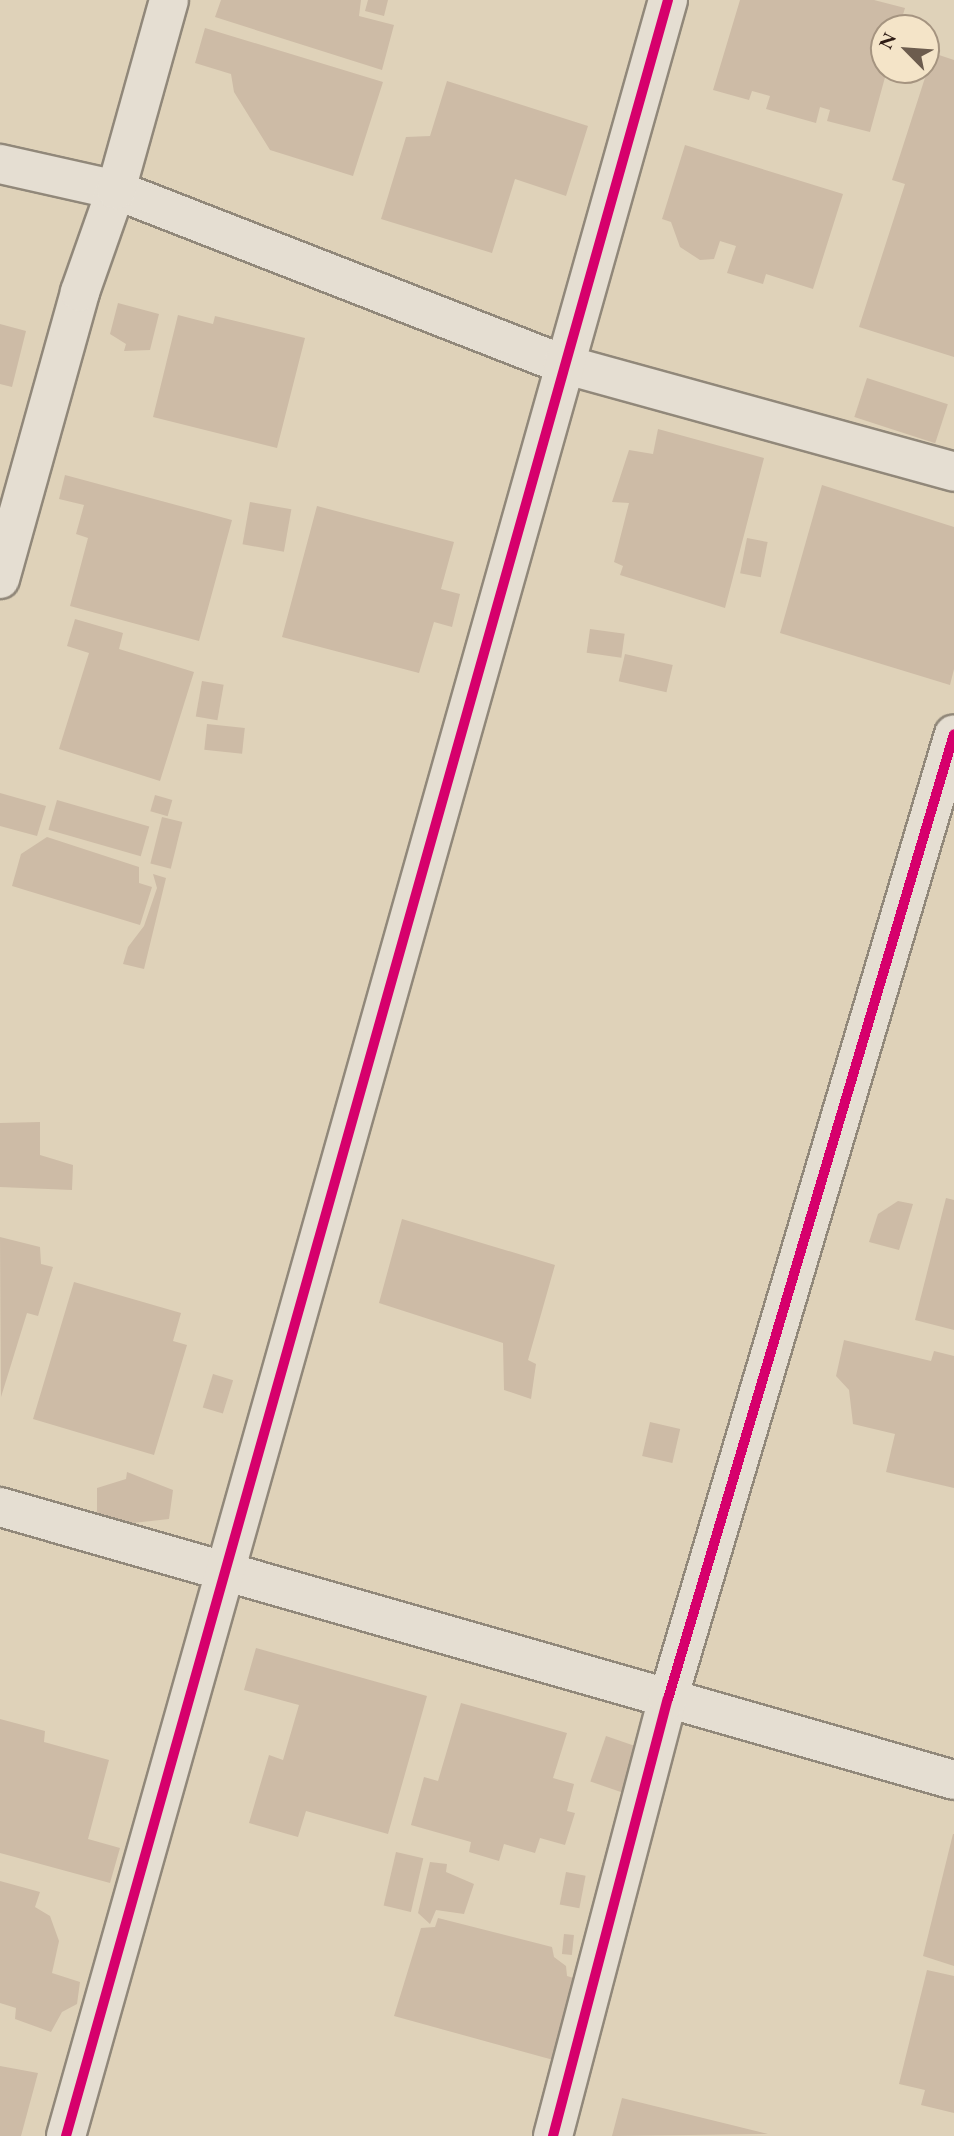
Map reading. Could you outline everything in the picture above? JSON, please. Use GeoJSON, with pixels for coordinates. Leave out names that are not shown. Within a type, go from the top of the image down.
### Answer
{"type":"FeatureCollection","features":[{"type":"Feature","properties":{"kind":"street"},"geometry":{"type":"LineString","coordinates":[[0,579],[80,292],[116,190],[169,0]]}},
{"type":"Feature","properties":{"kind":"street"},"geometry":{"type":"LineString","coordinates":[[66,2136],[563,364],[668,0]]}},
{"type":"Feature","properties":{"kind":"street"},"geometry":{"type":"LineString","coordinates":[[0,164],[116,190],[563,364],[954,472]]}},
{"type":"Feature","properties":{"kind":"street"},"geometry":{"type":"LineString","coordinates":[[553,2136],[668,1699],[954,734]]}},
{"type":"Feature","properties":{"kind":"street"},"geometry":{"type":"LineString","coordinates":[[0,1507],[954,1780]]}},
{"type":"Feature","properties":{"kind":"building"},"geometry":{"type":"Polygon","coordinates":[[[221,0],[361,0],[359,16],[394,25],[382,70],[215,17],[221,0]]]}},
{"type":"Feature","properties":{"kind":"building"},"geometry":{"type":"Polygon","coordinates":[[[368,0],[388,0],[384,16],[365,11],[368,0]]]}},
{"type":"Feature","properties":{"kind":"building"},"geometry":{"type":"Polygon","coordinates":[[[740,0],[874,0],[905,8],[903,14],[870,14],[870,84],[883,84],[870,132],[827,121],[830,110],[820,107],[816,123],[766,109],[770,96],[752,91],[749,100],[713,90],[740,0]]]}},
{"type":"Feature","properties":{"kind":"building"},"geometry":{"type":"Polygon","coordinates":[[[205,28],[383,82],[353,176],[270,150],[234,92],[231,74],[195,63],[205,28]]]}},
{"type":"Feature","properties":{"kind":"building"},"geometry":{"type":"Polygon","coordinates":[[[940,55],[954,60],[954,357],[859,327],[905,184],[892,180],[923,84],[940,84],[940,55]]]}},
{"type":"Feature","properties":{"kind":"building"},"geometry":{"type":"Polygon","coordinates":[[[447,81],[588,126],[566,196],[515,179],[492,253],[381,219],[406,137],[430,136],[447,81]]]}},
{"type":"Feature","properties":{"kind":"building"},"geometry":{"type":"Polygon","coordinates":[[[685,145],[843,194],[813,289],[766,274],[763,284],[727,273],[736,246],[720,241],[714,259],[700,260],[680,247],[671,222],[662,219],[685,145]]]}},
{"type":"Feature","properties":{"kind":"building"},"geometry":{"type":"Polygon","coordinates":[[[118,303],[159,314],[150,350],[124,351],[126,344],[110,334],[118,303]]]}},
{"type":"Feature","properties":{"kind":"building"},"geometry":{"type":"Polygon","coordinates":[[[178,315],[213,324],[215,316],[305,338],[277,448],[153,417],[178,315]]]}},
{"type":"Feature","properties":{"kind":"building"},"geometry":{"type":"Polygon","coordinates":[[[0,324],[26,331],[12,387],[0,384],[0,324]]]}},
{"type":"Feature","properties":{"kind":"building"},"geometry":{"type":"Polygon","coordinates":[[[867,378],[948,404],[935,443],[854,417],[867,378]]]}},
{"type":"Feature","properties":{"kind":"building"},"geometry":{"type":"Polygon","coordinates":[[[658,429],[764,458],[725,608],[620,575],[623,566],[614,562],[629,503],[612,502],[629,450],[653,454],[658,429]]]}},
{"type":"Feature","properties":{"kind":"building"},"geometry":{"type":"Polygon","coordinates":[[[65,475],[232,520],[199,641],[70,606],[88,538],[76,534],[84,505],[59,499],[65,475]]]}},
{"type":"Feature","properties":{"kind":"building"},"geometry":{"type":"Polygon","coordinates":[[[822,485],[954,527],[954,669],[950,685],[780,633],[822,485]]]}},
{"type":"Feature","properties":{"kind":"building"},"geometry":{"type":"Polygon","coordinates":[[[250,502],[291,509],[284,552],[243,544],[250,502]]]}},
{"type":"Feature","properties":{"kind":"building"},"geometry":{"type":"Polygon","coordinates":[[[317,506],[454,542],[441,589],[460,594],[452,627],[434,622],[419,673],[282,637],[317,506]]]}},
{"type":"Feature","properties":{"kind":"building"},"geometry":{"type":"Polygon","coordinates":[[[747,538],[768,542],[761,577],[740,573],[747,538]]]}},
{"type":"Feature","properties":{"kind":"building"},"geometry":{"type":"Polygon","coordinates":[[[75,619],[123,633],[119,649],[194,672],[160,781],[59,749],[89,653],[67,646],[75,619]]]}},
{"type":"Feature","properties":{"kind":"building"},"geometry":{"type":"Polygon","coordinates":[[[590,629],[625,634],[621,658],[587,653],[590,629]]]}},
{"type":"Feature","properties":{"kind":"building"},"geometry":{"type":"Polygon","coordinates":[[[625,654],[673,665],[666,692],[619,681],[625,654]]]}},
{"type":"Feature","properties":{"kind":"building"},"geometry":{"type":"Polygon","coordinates":[[[202,681],[224,685],[217,720],[196,716],[202,681]]]}},
{"type":"Feature","properties":{"kind":"building"},"geometry":{"type":"Polygon","coordinates":[[[207,724],[245,728],[242,754],[204,750],[207,724]]]}},
{"type":"Feature","properties":{"kind":"building"},"geometry":{"type":"Polygon","coordinates":[[[0,793],[46,806],[37,836],[0,826],[0,793]]]}},
{"type":"Feature","properties":{"kind":"building"},"geometry":{"type":"Polygon","coordinates":[[[155,795],[172,800],[168,816],[150,811],[155,795]]]}},
{"type":"Feature","properties":{"kind":"building"},"geometry":{"type":"Polygon","coordinates":[[[57,800],[149,826],[141,856],[48,830],[57,800]]]}},
{"type":"Feature","properties":{"kind":"building"},"geometry":{"type":"Polygon","coordinates":[[[162,817],[182,822],[171,869],[150,864],[162,817]]]}},
{"type":"Feature","properties":{"kind":"building"},"geometry":{"type":"Polygon","coordinates":[[[47,837],[139,867],[139,883],[152,887],[140,925],[12,886],[21,854],[47,837]]]}},
{"type":"Feature","properties":{"kind":"building"},"geometry":{"type":"Polygon","coordinates":[[[153,874],[166,878],[144,969],[123,964],[128,947],[144,926],[157,888],[153,874]]]}},
{"type":"Feature","properties":{"kind":"building"},"geometry":{"type":"Polygon","coordinates":[[[40,1122],[40,1155],[73,1165],[72,1190],[0,1187],[0,1123],[40,1122]]]}},
{"type":"Feature","properties":{"kind":"building"},"geometry":{"type":"Polygon","coordinates":[[[946,1198],[954,1200],[954,1330],[915,1320],[946,1198]]]}},
{"type":"Feature","properties":{"kind":"building"},"geometry":{"type":"Polygon","coordinates":[[[898,1201],[913,1204],[899,1250],[869,1242],[878,1214],[898,1201]]]}},
{"type":"Feature","properties":{"kind":"building"},"geometry":{"type":"Polygon","coordinates":[[[402,1219],[555,1265],[528,1360],[536,1364],[531,1399],[504,1390],[503,1343],[379,1303],[402,1219]]]}},
{"type":"Feature","properties":{"kind":"building"},"geometry":{"type":"Polygon","coordinates":[[[0,1237],[40,1247],[41,1264],[53,1267],[38,1316],[27,1313],[1,1397],[0,1237]]]}},
{"type":"Feature","properties":{"kind":"building"},"geometry":{"type":"Polygon","coordinates":[[[74,1282],[181,1313],[173,1341],[187,1345],[154,1455],[33,1419],[74,1282]]]}},
{"type":"Feature","properties":{"kind":"building"},"geometry":{"type":"Polygon","coordinates":[[[844,1340],[931,1361],[934,1351],[954,1356],[954,1488],[886,1472],[895,1434],[853,1424],[849,1390],[836,1376],[844,1340]]]}},
{"type":"Feature","properties":{"kind":"building"},"geometry":{"type":"Polygon","coordinates":[[[213,1374],[233,1380],[223,1414],[203,1407],[213,1374]]]}},
{"type":"Feature","properties":{"kind":"building"},"geometry":{"type":"Polygon","coordinates":[[[650,1422],[680,1429],[672,1463],[642,1456],[650,1422]]]}},
{"type":"Feature","properties":{"kind":"building"},"geometry":{"type":"Polygon","coordinates":[[[127,1472],[173,1490],[169,1519],[97,1527],[97,1488],[126,1479],[127,1472]]]}},
{"type":"Feature","properties":{"kind":"building"},"geometry":{"type":"Polygon","coordinates":[[[256,1648],[427,1696],[388,1834],[306,1811],[298,1837],[249,1823],[269,1755],[283,1760],[299,1705],[244,1690],[256,1648]]]}},
{"type":"Feature","properties":{"kind":"building"},"geometry":{"type":"Polygon","coordinates":[[[461,1703],[567,1733],[553,1778],[574,1784],[567,1811],[575,1813],[565,1845],[540,1838],[535,1853],[504,1844],[499,1861],[469,1852],[471,1842],[411,1825],[424,1777],[438,1781],[461,1703]]]}},
{"type":"Feature","properties":{"kind":"building"},"geometry":{"type":"Polygon","coordinates":[[[0,1719],[45,1731],[44,1742],[109,1760],[88,1839],[120,1848],[110,1883],[0,1853],[0,1719]]]}},
{"type":"Feature","properties":{"kind":"building"},"geometry":{"type":"Polygon","coordinates":[[[606,1736],[647,1750],[631,1795],[590,1781],[606,1736]]]}},
{"type":"Feature","properties":{"kind":"building"},"geometry":{"type":"Polygon","coordinates":[[[954,1834],[954,1966],[923,1956],[954,1834]]]}},
{"type":"Feature","properties":{"kind":"building"},"geometry":{"type":"Polygon","coordinates":[[[396,1852],[423,1858],[411,1912],[384,1906],[396,1852]]]}},
{"type":"Feature","properties":{"kind":"building"},"geometry":{"type":"Polygon","coordinates":[[[430,1862],[447,1864],[446,1872],[474,1884],[464,1914],[436,1910],[430,1924],[418,1913],[430,1862]]]}},
{"type":"Feature","properties":{"kind":"building"},"geometry":{"type":"Polygon","coordinates":[[[566,1872],[586,1876],[579,1908],[560,1904],[566,1872]]]}},
{"type":"Feature","properties":{"kind":"building"},"geometry":{"type":"Polygon","coordinates":[[[0,1881],[40,1892],[35,1907],[50,1916],[59,1941],[52,1973],[80,1982],[77,2004],[62,2012],[51,2032],[15,2019],[16,2008],[0,2003],[0,1881]]]}},
{"type":"Feature","properties":{"kind":"building"},"geometry":{"type":"Polygon","coordinates":[[[438,1918],[552,1947],[554,1957],[566,1966],[567,1976],[580,1980],[557,2061],[394,2016],[421,1928],[435,1927],[438,1918]]]}},
{"type":"Feature","properties":{"kind":"building"},"geometry":{"type":"Polygon","coordinates":[[[564,1934],[574,1935],[572,1955],[562,1954],[564,1934]]]}},
{"type":"Feature","properties":{"kind":"building"},"geometry":{"type":"Polygon","coordinates":[[[927,1970],[954,1976],[954,2113],[921,2105],[925,2090],[899,2084],[927,1970]]]}},
{"type":"Feature","properties":{"kind":"building"},"geometry":{"type":"Polygon","coordinates":[[[0,2066],[38,2073],[21,2136],[0,2136],[0,2066]]]}},
{"type":"Feature","properties":{"kind":"building"},"geometry":{"type":"Polygon","coordinates":[[[622,2098],[768,2134],[612,2136],[622,2098]]]}},
{"type":"Feature","properties":{"kind":"cycle path"},"geometry":{"type":"LineString","coordinates":[[66,2136],[668,0]]}},
{"type":"Feature","properties":{"kind":"cycle path"},"geometry":{"type":"LineString","coordinates":[[553,2136],[668,1699],[954,734]]}}]}
